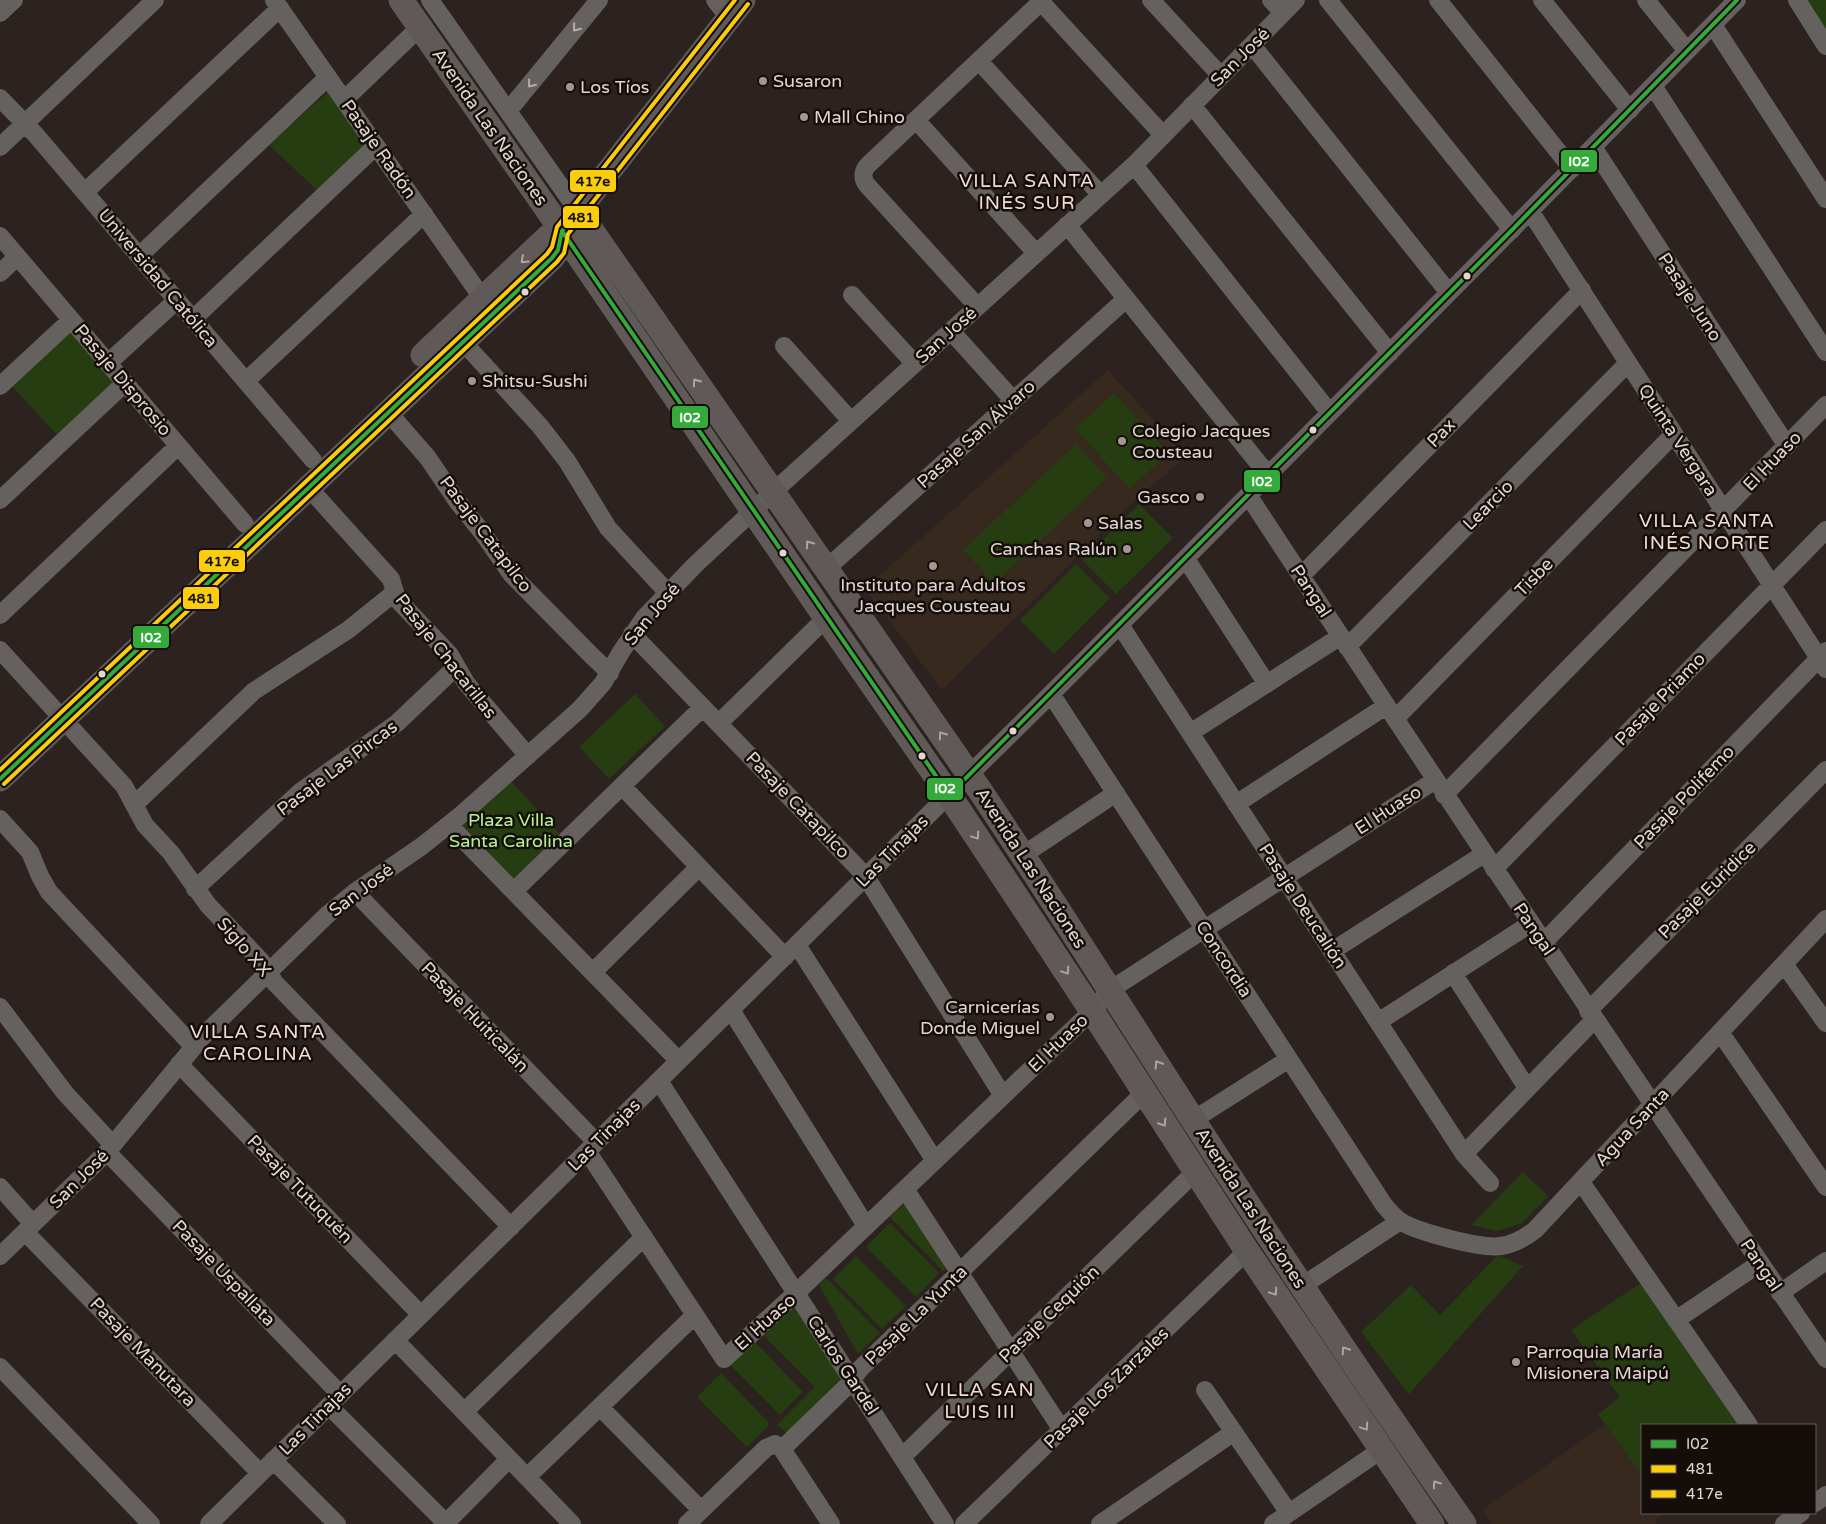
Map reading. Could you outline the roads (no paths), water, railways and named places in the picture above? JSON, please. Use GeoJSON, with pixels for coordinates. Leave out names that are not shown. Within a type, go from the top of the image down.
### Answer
{"type":"FeatureCollection","features":[{"type":"Feature","properties":{"kind":"street"},"geometry":{"type":"LineString","coordinates":[[0,14],[14,0]]}},
{"type":"Feature","properties":{"kind":"street"},"geometry":{"type":"LineString","coordinates":[[0,147],[155,0]]}},
{"type":"Feature","properties":{"kind":"street","name":"Avenida Las Naciones"},"geometry":{"type":"LineString","coordinates":[[401,0],[949,795],[1092,1011],[1247,1251],[1432,1524]]}},
{"type":"Feature","properties":{"kind":"street","name":"Avenida Las Naciones"},"geometry":{"type":"LineString","coordinates":[[430,0],[970,775],[1382,1408],[1464,1524]]}},
{"type":"Feature","properties":{"kind":"street"},"geometry":{"type":"LineString","coordinates":[[508,111],[599,0]]}},
{"type":"Feature","properties":{"kind":"street"},"geometry":{"type":"LineString","coordinates":[[1151,0],[1221,76]]}},
{"type":"Feature","properties":{"kind":"street","name":"San José"},"geometry":{"type":"LineString","coordinates":[[0,1256],[110,1149],[194,1047],[268,972],[327,915],[354,892],[422,846],[449,824],[588,701],[610,673],[632,634],[644,618],[695,565],[772,492],[1134,165],[1252,45],[1277,6],[1296,0]]}},
{"type":"Feature","properties":{"kind":"street"},"geometry":{"type":"LineString","coordinates":[[1328,0],[1512,230]]}},
{"type":"Feature","properties":{"kind":"street"},"geometry":{"type":"LineString","coordinates":[[1438,0],[1572,169]]}},
{"type":"Feature","properties":{"kind":"street"},"geometry":{"type":"LineString","coordinates":[[1542,0],[1630,110]]}},
{"type":"Feature","properties":{"kind":"street"},"geometry":{"type":"LineString","coordinates":[[1646,0],[1687,51]]}},
{"type":"Feature","properties":{"kind":"street","name":"Las Tinajas"},"geometry":{"type":"LineString","coordinates":[[217,1521],[273,1460],[1052,694],[1737,0]]}},
{"type":"Feature","properties":{"kind":"street"},"geometry":{"type":"LineString","coordinates":[[1797,0],[1826,46]]}},
{"type":"Feature","properties":{"kind":"street"},"geometry":{"type":"LineString","coordinates":[[978,306],[868,186],[863,175],[868,165],[1042,1],[1163,135]]}},
{"type":"Feature","properties":{"kind":"street"},"geometry":{"type":"LineString","coordinates":[[85,192],[277,4]]}},
{"type":"Feature","properties":{"kind":"street","name":"Pasaje Radón"},"geometry":{"type":"LineString","coordinates":[[277,4],[483,299]]}},
{"type":"Feature","properties":{"kind":"street"},"geometry":{"type":"LineString","coordinates":[[0,757],[57,714],[308,487],[552,258],[558,250],[562,231],[729,6]]}},
{"type":"Feature","properties":{"kind":"street"},"geometry":{"type":"LineString","coordinates":[[1713,25],[1826,199]]}},
{"type":"Feature","properties":{"kind":"street"},"geometry":{"type":"LineString","coordinates":[[344,100],[420,27]]}},
{"type":"Feature","properties":{"kind":"street"},"geometry":{"type":"LineString","coordinates":[[1252,45],[1449,293]]}},
{"type":"Feature","properties":{"kind":"street"},"geometry":{"type":"LineString","coordinates":[[979,61],[1101,195]]}},
{"type":"Feature","properties":{"kind":"street"},"geometry":{"type":"LineString","coordinates":[[139,256],[328,76]]}},
{"type":"Feature","properties":{"kind":"street"},"geometry":{"type":"LineString","coordinates":[[1653,86],[1826,352]]}},
{"type":"Feature","properties":{"kind":"street","name":"Universidad Católica"},"geometry":{"type":"LineString","coordinates":[[0,98],[85,192],[313,460]]}},
{"type":"Feature","properties":{"kind":"street"},"geometry":{"type":"LineString","coordinates":[[1192,105],[1390,353]]}},
{"type":"Feature","properties":{"kind":"street"},"geometry":{"type":"LineString","coordinates":[[916,120],[1036,253]]}},
{"type":"Feature","properties":{"kind":"street"},"geometry":{"type":"LineString","coordinates":[[192,319],[376,146]]}},
{"type":"Feature","properties":{"kind":"street","name":"Pasaje Juno"},"geometry":{"type":"LineString","coordinates":[[1593,147],[1786,446]]}},
{"type":"Feature","properties":{"kind":"street"},"geometry":{"type":"LineString","coordinates":[[1134,165],[1330,414]]}},
{"type":"Feature","properties":{"kind":"street","name":"Quinta Vergara"},"geometry":{"type":"LineString","coordinates":[[1530,211],[1772,585],[1824,660]]}},
{"type":"Feature","properties":{"kind":"street"},"geometry":{"type":"LineString","coordinates":[[246,381],[424,214]]}},
{"type":"Feature","properties":{"kind":"street"},"geometry":{"type":"LineString","coordinates":[[1067,225],[1268,475]]}},
{"type":"Feature","properties":{"kind":"street"},"geometry":{"type":"LineString","coordinates":[[0,779],[57,714],[245,524],[548,237],[562,231]]}},
{"type":"Feature","properties":{"kind":"street","name":"Pasaje Disprosio"},"geometry":{"type":"LineString","coordinates":[[0,236],[245,524]]}},
{"type":"Feature","properties":{"kind":"street"},"geometry":{"type":"LineString","coordinates":[[0,273],[17,257]]}},
{"type":"Feature","properties":{"kind":"street","name":"Pax"},"geometry":{"type":"LineString","coordinates":[[1301,576],[1582,290]]}},
{"type":"Feature","properties":{"kind":"street"},"geometry":{"type":"LineString","coordinates":[[852,295],[914,363]]}},
{"type":"Feature","properties":{"kind":"street","name":"Pasaje San Álvaro"},"geometry":{"type":"LineString","coordinates":[[826,569],[1126,299]]}},
{"type":"Feature","properties":{"kind":"street"},"geometry":{"type":"LineString","coordinates":[[108,363],[177,300]]}},
{"type":"Feature","properties":{"kind":"street"},"geometry":{"type":"LineString","coordinates":[[0,386],[71,320]]}},
{"type":"Feature","properties":{"kind":"street"},"geometry":{"type":"LineString","coordinates":[[951,330],[1013,400]]}},
{"type":"Feature","properties":{"kind":"street"},"geometry":{"type":"LineString","coordinates":[[463,342],[540,426],[566,461],[608,528],[668,593]]}},
{"type":"Feature","properties":{"kind":"street"},"geometry":{"type":"LineString","coordinates":[[784,346],[851,421]]}},
{"type":"Feature","properties":{"kind":"street","name":"Learcio"},"geometry":{"type":"LineString","coordinates":[[1190,733],[1267,684],[1344,642],[1628,363]]}},
{"type":"Feature","properties":{"kind":"street"},"geometry":{"type":"LineString","coordinates":[[0,500],[124,382]]}},
{"type":"Feature","properties":{"kind":"street","name":"El Huaso"},"geometry":{"type":"LineString","coordinates":[[1444,795],[1826,406]]}},
{"type":"Feature","properties":{"kind":"street","name":"Pasaje Catapilco"},"geometry":{"type":"LineString","coordinates":[[388,412],[428,458],[457,501],[482,532],[512,575],[610,673]]}},
{"type":"Feature","properties":{"kind":"street","name":"Tisbe"},"geometry":{"type":"LineString","coordinates":[[1236,804],[1390,713],[1674,434]]}},
{"type":"Feature","properties":{"kind":"street"},"geometry":{"type":"LineString","coordinates":[[0,615],[178,446]]}},
{"type":"Feature","properties":{"kind":"street","name":"Pasaje Chacarillas"},"geometry":{"type":"LineString","coordinates":[[308,487],[391,579],[397,599],[450,655],[466,683],[528,756]]}},
{"type":"Feature","properties":{"kind":"street","name":"Pangal"},"geometry":{"type":"LineString","coordinates":[[1248,495],[1530,924],[1652,1106],[1826,1359]]}},
{"type":"Feature","properties":{"kind":"street","name":"Pasaje Priamo"},"geometry":{"type":"LineString","coordinates":[[1332,951],[1489,862],[1826,530]]}},
{"type":"Feature","properties":{"kind":"street"},"geometry":{"type":"LineString","coordinates":[[1186,558],[1267,684]]}},
{"type":"Feature","properties":{"kind":"street"},"geometry":{"type":"LineString","coordinates":[[135,804],[254,691],[348,630],[394,592]]}},
{"type":"Feature","properties":{"kind":"street"},"geometry":{"type":"LineString","coordinates":[[718,723],[826,618]]}},
{"type":"Feature","properties":{"kind":"street","name":"Pasaje Deucalión"},"geometry":{"type":"LineString","coordinates":[[1120,625],[1464,1154],[1490,1183]]}},
{"type":"Feature","properties":{"kind":"street","name":"Pasaje Catapilco"},"geometry":{"type":"LineString","coordinates":[[632,634],[856,864],[1003,1096]]}},
{"type":"Feature","properties":{"kind":"street","name":"Siglo XX"},"geometry":{"type":"LineString","coordinates":[[0,650],[124,786],[145,825],[171,853],[208,905],[261,961],[275,983],[511,1227]]}},
{"type":"Feature","properties":{"kind":"street","name":"Pasaje Polifemo"},"geometry":{"type":"LineString","coordinates":[[1543,943],[1824,660]]}},
{"type":"Feature","properties":{"kind":"street","name":"Pasaje Las Pircas"},"geometry":{"type":"LineString","coordinates":[[196,889],[300,792],[397,723],[456,668]]}},
{"type":"Feature","properties":{"kind":"street","name":"Concordia"},"geometry":{"type":"LineString","coordinates":[[1052,694],[1384,1205],[1400,1221]]}},
{"type":"Feature","properties":{"kind":"street"},"geometry":{"type":"LineString","coordinates":[[514,891],[703,707]]}},
{"type":"Feature","properties":{"kind":"street","name":"Pasaje Euridice"},"geometry":{"type":"LineString","coordinates":[[1464,1154],[1528,1088],[1591,1015],[1826,770]]}},
{"type":"Feature","properties":{"kind":"street","name":"El Huaso"},"geometry":{"type":"LineString","coordinates":[[724,1359],[796,1293],[1092,1011],[1110,990],[1434,780]]}},
{"type":"Feature","properties":{"kind":"street"},"geometry":{"type":"LineString","coordinates":[[622,786],[699,867],[791,951],[935,1161]]}},
{"type":"Feature","properties":{"kind":"street"},"geometry":{"type":"LineString","coordinates":[[1023,855],[1116,793]]}},
{"type":"Feature","properties":{"kind":"street"},"geometry":{"type":"LineString","coordinates":[[0,819],[30,852],[42,881],[49,892],[194,1047]]}},
{"type":"Feature","properties":{"kind":"street"},"geometry":{"type":"LineString","coordinates":[[449,824],[679,1061]]}},
{"type":"Feature","properties":{"kind":"street"},"geometry":{"type":"LineString","coordinates":[[592,972],[699,867]]}},
{"type":"Feature","properties":{"kind":"street","name":"Pasaje Huiticalán"},"geometry":{"type":"LineString","coordinates":[[354,892],[592,1147],[644,1237],[724,1359]]}},
{"type":"Feature","properties":{"kind":"street","name":"Agua Santa"},"geometry":{"type":"LineString","coordinates":[[1400,1221],[1419,1230],[1475,1245],[1502,1246],[1519,1241],[1535,1230],[1826,919]]}},
{"type":"Feature","properties":{"kind":"street"},"geometry":{"type":"LineString","coordinates":[[1378,1022],[1530,924]]}},
{"type":"Feature","properties":{"kind":"street"},"geometry":{"type":"LineString","coordinates":[[1784,964],[1826,1023]]}},
{"type":"Feature","properties":{"kind":"street"},"geometry":{"type":"LineString","coordinates":[[1453,973],[1528,1088]]}},
{"type":"Feature","properties":{"kind":"street","name":"Pasaje Uspallata"},"geometry":{"type":"LineString","coordinates":[[0,1007],[110,1149],[446,1523]]}},
{"type":"Feature","properties":{"kind":"street"},"geometry":{"type":"LineString","coordinates":[[731,1010],[866,1226]]}},
{"type":"Feature","properties":{"kind":"street"},"geometry":{"type":"LineString","coordinates":[[1720,1032],[1826,1187]]}},
{"type":"Feature","properties":{"kind":"street"},"geometry":{"type":"LineString","coordinates":[[1193,1120],[1288,1059]]}},
{"type":"Feature","properties":{"kind":"street","name":"Pasaje Tutuquén"},"geometry":{"type":"LineString","coordinates":[[179,1064],[421,1315]]}},
{"type":"Feature","properties":{"kind":"street","name":"Carlos Gardel"},"geometry":{"type":"LineString","coordinates":[[659,1081],[945,1524]]}},
{"type":"Feature","properties":{"kind":"street","name":"Pasaje La Yunta"},"geometry":{"type":"LineString","coordinates":[[782,1449],[868,1362],[1144,1093]]}},
{"type":"Feature","properties":{"kind":"street","name":"Pasaje Cequión"},"geometry":{"type":"LineString","coordinates":[[902,1457],[1195,1172]]}},
{"type":"Feature","properties":{"kind":"street"},"geometry":{"type":"LineString","coordinates":[[1581,1182],[1748,1424]]}},
{"type":"Feature","properties":{"kind":"street","name":"Pasaje Manutara"},"geometry":{"type":"LineString","coordinates":[[0,1187],[29,1228],[260,1473]]}},
{"type":"Feature","properties":{"kind":"street"},"geometry":{"type":"LineString","coordinates":[[905,1189],[1062,1430]]}},
{"type":"Feature","properties":{"kind":"street"},"geometry":{"type":"LineString","coordinates":[[1302,1286],[1400,1221]]}},
{"type":"Feature","properties":{"kind":"street"},"geometry":{"type":"LineString","coordinates":[[464,1412],[644,1237]]}},
{"type":"Feature","properties":{"kind":"street","name":"Pasaje Los Zarzales"},"geometry":{"type":"LineString","coordinates":[[964,1524],[1247,1251]]}},
{"type":"Feature","properties":{"kind":"street"},"geometry":{"type":"LineString","coordinates":[[1780,1293],[1826,1261]]}},
{"type":"Feature","properties":{"kind":"street"},"geometry":{"type":"LineString","coordinates":[[1676,1320],[1760,1262]]}},
{"type":"Feature","properties":{"kind":"street"},"geometry":{"type":"LineString","coordinates":[[527,1477],[695,1315]]}},
{"type":"Feature","properties":{"kind":"street"},"geometry":{"type":"LineString","coordinates":[[395,1340],[527,1477],[563,1521]]}},
{"type":"Feature","properties":{"kind":"street"},"geometry":{"type":"LineString","coordinates":[[0,1367],[151,1524]]}},
{"type":"Feature","properties":{"kind":"street"},"geometry":{"type":"LineString","coordinates":[[1205,1390],[1289,1513]]}},
{"type":"Feature","properties":{"kind":"street"},"geometry":{"type":"LineString","coordinates":[[600,1406],[701,1510]]}},
{"type":"Feature","properties":{"kind":"street"},"geometry":{"type":"LineString","coordinates":[[1100,1524],[1234,1432]]}},
{"type":"Feature","properties":{"kind":"street"},"geometry":{"type":"LineString","coordinates":[[688,1524],[766,1448],[775,1444],[782,1449],[825,1521]]}},
{"type":"Feature","properties":{"kind":"street"},"geometry":{"type":"LineString","coordinates":[[1273,1524],[1381,1450]]}},
{"type":"Feature","properties":{"kind":"street"},"geometry":{"type":"LineString","coordinates":[[446,1523],[510,1459]]}},
{"type":"Feature","properties":{"kind":"street"},"geometry":{"type":"LineString","coordinates":[[273,1460],[337,1524]]}},
{"type":"Feature","properties":{"kind":"street"},"geometry":{"type":"LineString","coordinates":[[1784,1524],[1799,1514]]}},
{"type":"Feature","properties":{"kind":"place","name":"Susaron"},"geometry":{"type":"Point","coordinates":[763,81]}},
{"type":"Feature","properties":{"kind":"place","name":"Los Tíos"},"geometry":{"type":"Point","coordinates":[570,87]}},
{"type":"Feature","properties":{"kind":"place","name":"Mall Chino"},"geometry":{"type":"Point","coordinates":[804,117]}},
{"type":"Feature","properties":{"kind":"place","name":"Shitsu-Sushi"},"geometry":{"type":"Point","coordinates":[472,381]}},
{"type":"Feature","properties":{"kind":"place","name":"Colegio Jacques Cousteau"},"geometry":{"type":"Point","coordinates":[1122,441]}},
{"type":"Feature","properties":{"kind":"place","name":"Gasco"},"geometry":{"type":"Point","coordinates":[1200,497]}},
{"type":"Feature","properties":{"kind":"place","name":"Salas"},"geometry":{"type":"Point","coordinates":[1088,523]}},
{"type":"Feature","properties":{"kind":"place","name":"Canchas Ralún"},"geometry":{"type":"Point","coordinates":[1127,549]}},
{"type":"Feature","properties":{"kind":"place","name":"Instituto para Adultos Jacques Cousteau"},"geometry":{"type":"Point","coordinates":[933,566]}},
{"type":"Feature","properties":{"kind":"place","name":"Carnicerías Donde Miguel"},"geometry":{"type":"Point","coordinates":[1050,1017]}},
{"type":"Feature","properties":{"kind":"place","name":"Parroquia María Misionera Maipú"},"geometry":{"type":"Point","coordinates":[1516,1362]}},
{"type":"Feature","properties":{"kind":"district","name":"VILLA SANTA INÉS SUR"},"geometry":{"type":"Point","coordinates":[1027,191]}},
{"type":"Feature","properties":{"kind":"district","name":"VILLA SANTA INÉS NORTE"},"geometry":{"type":"Point","coordinates":[1707,531]}},
{"type":"Feature","properties":{"kind":"district","name":"VILLA SANTA CAROLINA"},"geometry":{"type":"Point","coordinates":[258,1042]}},
{"type":"Feature","properties":{"kind":"district","name":"VILLA SAN LUIS III"},"geometry":{"type":"Point","coordinates":[980,1400]}},
{"type":"Feature","properties":{"kind":"park label","name":"Plaza Villa Santa Carolina"},"geometry":{"type":"Point","coordinates":[511,830]}}]}
